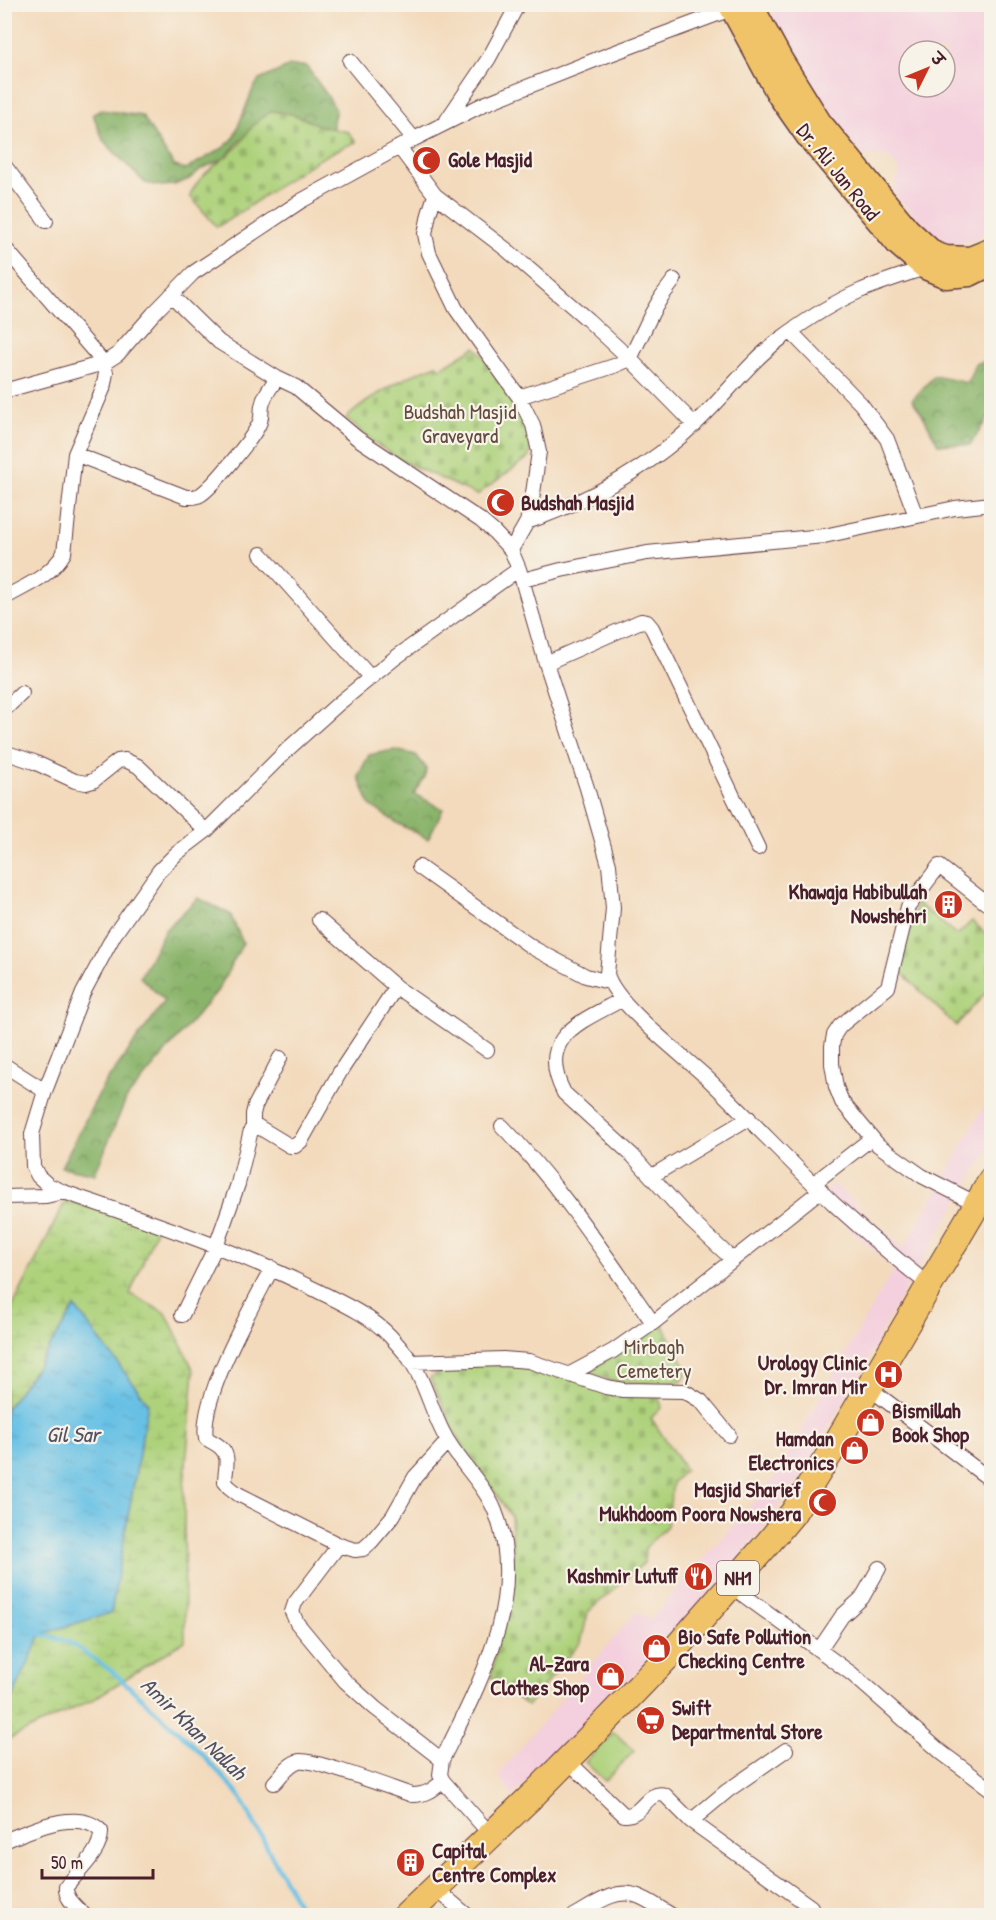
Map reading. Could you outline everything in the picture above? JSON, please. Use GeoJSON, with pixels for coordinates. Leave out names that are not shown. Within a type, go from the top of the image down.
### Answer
{"type":"FeatureCollection","features":[{"type":"Feature","properties":{"kind":"highway","name":"NH1"},"geometry":{"type":"LineString","coordinates":[[406,1916],[567,1760],[675,1649],[793,1513],[992,1179]]}},
{"type":"Feature","properties":{"kind":"main road","name":"Dr. Ali Jan Road"},"geometry":{"type":"LineString","coordinates":[[737,6],[781,59],[820,122],[908,229],[934,253],[946,257],[970,258],[992,249]]}},
{"type":"Feature","properties":{"kind":"main road","name":"Dr. Ali Jan Road"},"geometry":{"type":"LineString","coordinates":[[737,6],[779,96],[807,136],[898,245],[925,268],[946,277],[970,275],[992,264]]}},
{"type":"Feature","properties":{"kind":"street"},"geometry":{"type":"LineString","coordinates":[[446,122],[489,58],[518,4]]}},
{"type":"Feature","properties":{"kind":"street"},"geometry":{"type":"LineString","coordinates":[[4,391],[104,363],[118,354],[193,273],[301,201],[446,122],[484,104],[604,56],[737,6]]}},
{"type":"Feature","properties":{"kind":"street"},"geometry":{"type":"LineString","coordinates":[[350,62],[414,139]]}},
{"type":"Feature","properties":{"kind":"street"},"geometry":{"type":"LineString","coordinates":[[399,147],[435,195],[507,250],[630,358],[695,425]]}},
{"type":"Feature","properties":{"kind":"street"},"geometry":{"type":"LineString","coordinates":[[4,165],[46,221]]}},
{"type":"Feature","properties":{"kind":"street"},"geometry":{"type":"LineString","coordinates":[[435,195],[425,234],[429,253],[456,309],[519,397],[533,425],[539,452],[527,522],[511,550]]}},
{"type":"Feature","properties":{"kind":"street"},"geometry":{"type":"LineString","coordinates":[[4,247],[104,363],[106,374],[103,389],[75,454],[64,553],[58,564],[46,574],[4,598]]}},
{"type":"Feature","properties":{"kind":"street"},"geometry":{"type":"LineString","coordinates":[[527,522],[576,504],[604,490],[656,455],[695,425],[776,342],[791,332],[859,291],[925,268]]}},
{"type":"Feature","properties":{"kind":"street"},"geometry":{"type":"LineString","coordinates":[[519,397],[614,366],[630,358],[652,313],[674,280]]}},
{"type":"Feature","properties":{"kind":"street"},"geometry":{"type":"LineString","coordinates":[[171,296],[219,342],[277,378],[296,387],[357,438],[480,520],[511,550],[521,575],[609,865],[614,908],[607,974],[609,982],[621,1000],[749,1118],[817,1187],[887,1252],[929,1286]]}},
{"type":"Feature","properties":{"kind":"street"},"geometry":{"type":"LineString","coordinates":[[791,332],[861,405],[887,439],[916,516]]}},
{"type":"Feature","properties":{"kind":"street"},"geometry":{"type":"LineString","coordinates":[[75,454],[186,496],[196,497],[203,493],[250,439],[259,424],[266,393],[277,378]]}},
{"type":"Feature","properties":{"kind":"street"},"geometry":{"type":"LineString","coordinates":[[491,1835],[440,1775],[442,1760],[484,1675],[496,1635],[508,1576],[503,1534],[494,1508],[476,1479],[447,1442],[411,1362],[389,1335],[366,1317],[342,1303],[272,1269],[216,1246],[48,1185],[38,1176],[33,1166],[32,1134],[45,1091],[83,993],[114,935],[159,871],[176,854],[206,831],[288,749],[370,678],[395,658],[521,575],[648,553],[824,536],[955,508],[992,504]]}},
{"type":"Feature","properties":{"kind":"street"},"geometry":{"type":"LineString","coordinates":[[261,554],[370,678]]}},
{"type":"Feature","properties":{"kind":"street"},"geometry":{"type":"LineString","coordinates":[[546,663],[641,621],[647,622],[652,628],[758,848]]}},
{"type":"Feature","properties":{"kind":"street"},"geometry":{"type":"LineString","coordinates":[[4,710],[22,693]]}},
{"type":"Feature","properties":{"kind":"street"},"geometry":{"type":"LineString","coordinates":[[4,752],[34,762],[75,781],[86,783],[93,781],[118,761],[125,760],[138,766],[206,831]]}},
{"type":"Feature","properties":{"kind":"street"},"geometry":{"type":"LineString","coordinates":[[977,1204],[922,1176],[872,1138],[842,1102],[832,1064],[832,1046],[834,1035],[840,1026],[888,987],[908,908],[939,866],[986,903],[992,894]]}},
{"type":"Feature","properties":{"kind":"street"},"geometry":{"type":"LineString","coordinates":[[420,867],[533,948],[586,976],[609,982]]}},
{"type":"Feature","properties":{"kind":"street"},"geometry":{"type":"LineString","coordinates":[[319,920],[396,987],[487,1050]]}},
{"type":"Feature","properties":{"kind":"street"},"geometry":{"type":"LineString","coordinates":[[253,1127],[257,1126],[290,1146],[295,1146],[301,1141],[340,1072],[396,987]]}},
{"type":"Feature","properties":{"kind":"street"},"geometry":{"type":"LineString","coordinates":[[621,1000],[567,1032],[554,1057],[557,1079],[564,1092],[652,1176],[690,1220],[732,1259]]}},
{"type":"Feature","properties":{"kind":"street"},"geometry":{"type":"LineString","coordinates":[[182,1315],[216,1246],[238,1184],[253,1127],[255,1106],[280,1058]]}},
{"type":"Feature","properties":{"kind":"street"},"geometry":{"type":"LineString","coordinates":[[4,1065],[45,1091]]}},
{"type":"Feature","properties":{"kind":"street"},"geometry":{"type":"LineString","coordinates":[[652,1176],[749,1118]]}},
{"type":"Feature","properties":{"kind":"street"},"geometry":{"type":"LineString","coordinates":[[502,1126],[567,1201],[653,1323]]}},
{"type":"Feature","properties":{"kind":"street"},"geometry":{"type":"LineString","coordinates":[[570,1374],[613,1351],[653,1323],[732,1259],[872,1138]]}},
{"type":"Feature","properties":{"kind":"street"},"geometry":{"type":"LineString","coordinates":[[5,1198],[46,1196],[64,1192]]}},
{"type":"Feature","properties":{"kind":"street"},"geometry":{"type":"LineString","coordinates":[[272,1269],[219,1377],[211,1399],[205,1431],[206,1438],[218,1445],[226,1455],[228,1460],[225,1482],[229,1488],[339,1545],[355,1550],[363,1549],[393,1516],[419,1471],[447,1442]]}},
{"type":"Feature","properties":{"kind":"street"},"geometry":{"type":"LineString","coordinates":[[411,1362],[503,1359],[529,1361],[606,1387],[623,1390],[684,1391],[701,1401],[729,1435]]}},
{"type":"Feature","properties":{"kind":"street"},"geometry":{"type":"LineString","coordinates":[[869,1388],[992,1481]]}},
{"type":"Feature","properties":{"kind":"street"},"geometry":{"type":"LineString","coordinates":[[339,1545],[295,1603],[292,1612],[297,1623],[345,1680],[375,1708],[442,1760]]}},
{"type":"Feature","properties":{"kind":"street"},"geometry":{"type":"LineString","coordinates":[[819,1650],[842,1616],[862,1598],[879,1568]]}},
{"type":"Feature","properties":{"kind":"street"},"geometry":{"type":"LineString","coordinates":[[731,1586],[852,1674],[952,1761],[992,1790]]}},
{"type":"Feature","properties":{"kind":"street"},"geometry":{"type":"LineString","coordinates":[[691,1821],[726,1791],[786,1750]]}},
{"type":"Feature","properties":{"kind":"street"},"geometry":{"type":"LineString","coordinates":[[274,1783],[292,1764],[300,1760],[317,1763],[412,1795],[423,1795],[443,1781]]}},
{"type":"Feature","properties":{"kind":"street"},"geometry":{"type":"LineString","coordinates":[[567,1760],[624,1815],[630,1816],[635,1813],[654,1795],[659,1793],[665,1795],[691,1821],[811,1907]]}},
{"type":"Feature","properties":{"kind":"street"},"geometry":{"type":"LineString","coordinates":[[4,1841],[53,1823],[78,1821],[95,1825],[101,1831],[101,1839],[66,1887],[65,1893],[85,1916]]}},
{"type":"Feature","properties":{"kind":"street"},"geometry":{"type":"LineString","coordinates":[[435,1888],[468,1916]]}},
{"type":"Feature","properties":{"kind":"street"},"geometry":{"type":"LineString","coordinates":[[574,1916],[614,1894],[625,1892],[637,1895],[673,1916]]}},
{"type":"Feature","properties":{"kind":"shaded area"},"geometry":{"type":"Polygon","coordinates":[[[775,5],[991,5],[991,228],[973,240],[949,244],[931,231],[899,200],[893,191],[900,171],[888,157],[863,155],[842,132],[780,34],[773,17],[775,5]]]}},
{"type":"Feature","properties":{"kind":"shaded area"},"geometry":{"type":"Polygon","coordinates":[[[991,1094],[991,1145],[886,1322],[861,1375],[835,1415],[805,1472],[728,1572],[655,1654],[512,1796],[498,1774],[637,1611],[650,1620],[773,1480],[894,1269],[817,1199],[834,1183],[904,1249],[991,1094]]]}},
{"type":"Feature","properties":{"kind":"green space"},"geometry":{"type":"Polygon","coordinates":[[[290,66],[306,66],[336,110],[333,121],[333,144],[251,143],[240,140],[225,158],[201,169],[189,179],[174,185],[162,186],[145,183],[117,155],[103,140],[93,114],[101,110],[142,116],[174,166],[186,169],[223,148],[233,139],[253,89],[259,80],[290,66]]]}},
{"type":"Feature","properties":{"kind":"green space"},"geometry":{"type":"Polygon","coordinates":[[[271,111],[292,114],[321,126],[348,132],[356,142],[319,159],[217,227],[190,196],[199,180],[239,145],[255,124],[271,111]]]}},
{"type":"Feature","properties":{"kind":"green space","name":"Budshah Masjid Graveyard"},"geometry":{"type":"Polygon","coordinates":[[[475,347],[500,378],[516,403],[529,428],[532,441],[529,457],[477,495],[402,461],[373,442],[346,418],[367,401],[401,381],[437,365],[441,368],[475,347]]]}},
{"type":"Feature","properties":{"kind":"green space"},"geometry":{"type":"Polygon","coordinates":[[[991,360],[991,413],[970,445],[938,444],[912,400],[934,376],[968,383],[975,364],[991,360]]]}},
{"type":"Feature","properties":{"kind":"green space"},"geometry":{"type":"Polygon","coordinates":[[[394,750],[416,755],[426,768],[425,777],[414,794],[443,809],[428,839],[397,823],[370,805],[358,776],[369,755],[394,750]]]}},
{"type":"Feature","properties":{"kind":"green space"},"geometry":{"type":"Polygon","coordinates":[[[198,898],[230,914],[243,943],[218,990],[126,1099],[95,1174],[61,1167],[103,1086],[165,1001],[140,977],[165,930],[198,898]]]}},
{"type":"Feature","properties":{"kind":"green space"},"geometry":{"type":"Polygon","coordinates":[[[917,903],[957,935],[972,921],[991,938],[991,987],[956,1026],[898,969],[917,903]]]}},
{"type":"Feature","properties":{"kind":"green space"},"geometry":{"type":"Polygon","coordinates":[[[66,1200],[157,1227],[130,1294],[166,1313],[194,1371],[184,1487],[185,1641],[92,1700],[5,1741],[5,1319],[66,1200]]]}},
{"type":"Feature","properties":{"kind":"green space","name":"Mirbagh Cemetery"},"geometry":{"type":"Polygon","coordinates":[[[662,1323],[688,1371],[681,1382],[659,1384],[612,1381],[588,1371],[662,1323]]]}},
{"type":"Feature","properties":{"kind":"green space"},"geometry":{"type":"Polygon","coordinates":[[[512,1362],[657,1393],[662,1407],[651,1418],[685,1470],[673,1482],[667,1526],[645,1548],[644,1563],[588,1612],[581,1642],[527,1706],[491,1677],[513,1558],[511,1516],[457,1437],[430,1378],[450,1364],[512,1362]]]}},
{"type":"Feature","properties":{"kind":"green space"},"geometry":{"type":"Polygon","coordinates":[[[614,1732],[634,1751],[605,1781],[585,1762],[614,1732]]]}},
{"type":"Feature","properties":{"kind":"water","name":"Gil Sar"},"geometry":{"type":"Polygon","coordinates":[[[75,1307],[148,1403],[111,1613],[41,1634],[13,1697],[5,1702],[5,1410],[36,1368],[75,1307]]]}},
{"type":"Feature","properties":{"kind":"waterway","name":"Amir Khan Nallah"},"geometry":{"type":"LineString","coordinates":[[41,1634],[69,1642],[113,1672],[193,1745],[238,1793],[304,1916]]}},
{"type":"Feature","properties":{"kind":"place","name":"Gole Masjid"},"geometry":{"type":"Point","coordinates":[427,160]}},
{"type":"Feature","properties":{"kind":"place","name":"Budshah Masjid"},"geometry":{"type":"Point","coordinates":[500,503]}},
{"type":"Feature","properties":{"kind":"place","name":"Khawaja Habibullah Nowshehri"},"geometry":{"type":"Point","coordinates":[948,904]}},
{"type":"Feature","properties":{"kind":"place","name":"Urology Clinic Dr. Imran Mir"},"geometry":{"type":"Point","coordinates":[888,1375]}},
{"type":"Feature","properties":{"kind":"place","name":"Bismillah Book Shop"},"geometry":{"type":"Point","coordinates":[871,1423]}},
{"type":"Feature","properties":{"kind":"place","name":"Hamdan Electronics"},"geometry":{"type":"Point","coordinates":[855,1451]}},
{"type":"Feature","properties":{"kind":"place","name":"Masjid Sharief Mukhdoom Poora Nowshera"},"geometry":{"type":"Point","coordinates":[822,1502]}},
{"type":"Feature","properties":{"kind":"place","name":"Kashmir Lutuff"},"geometry":{"type":"Point","coordinates":[699,1576]}},
{"type":"Feature","properties":{"kind":"place","name":"Bio Safe Pollution Checking Centre"},"geometry":{"type":"Point","coordinates":[657,1649]}},
{"type":"Feature","properties":{"kind":"place","name":"Al-Zara Clothes Shop"},"geometry":{"type":"Point","coordinates":[610,1676]}},
{"type":"Feature","properties":{"kind":"place","name":"Swift Departmental Store"},"geometry":{"type":"Point","coordinates":[651,1720]}},
{"type":"Feature","properties":{"kind":"place","name":"Capital Centre Complex"},"geometry":{"type":"Point","coordinates":[411,1863]}}]}
